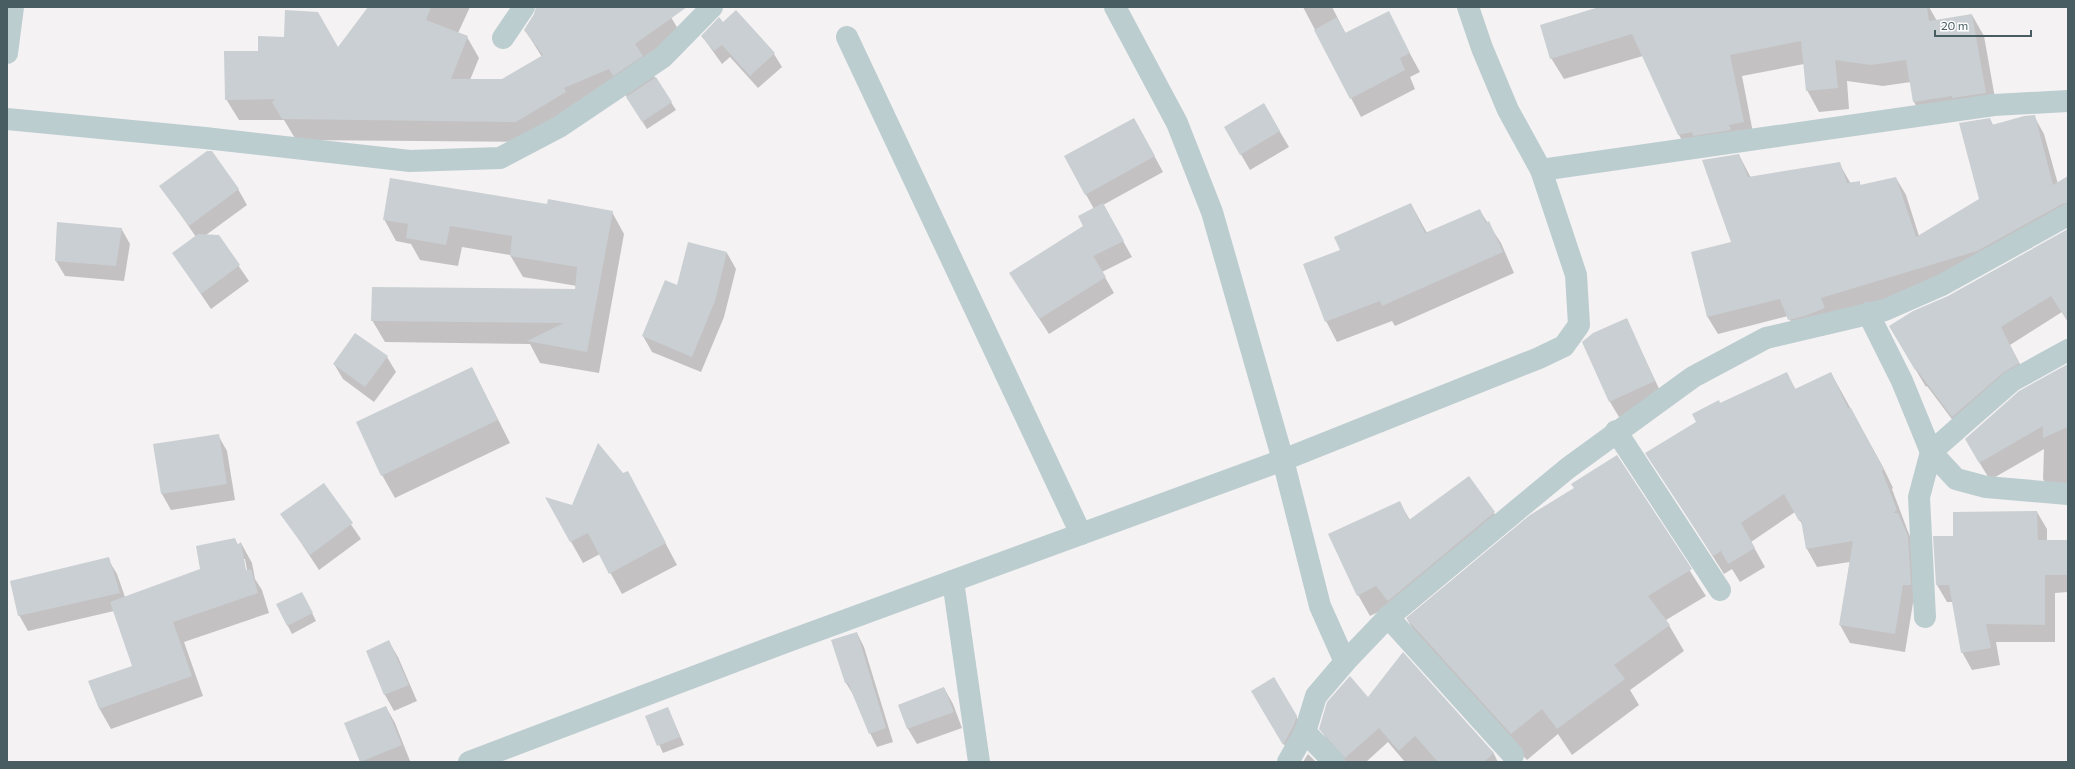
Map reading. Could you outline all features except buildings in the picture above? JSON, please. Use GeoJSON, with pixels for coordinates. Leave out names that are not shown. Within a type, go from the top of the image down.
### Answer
{"type":"FeatureCollection","features":[{"type":"Feature","properties":{"kind":"street"},"geometry":{"type":"LineString","coordinates":[[7,53],[13,7]]}},
{"type":"Feature","properties":{"kind":"street"},"geometry":{"type":"LineString","coordinates":[[503,38],[524,7]]}},
{"type":"Feature","properties":{"kind":"street"},"geometry":{"type":"LineString","coordinates":[[7,119],[205,138],[410,161],[500,158],[559,127],[663,57],[712,7]]}},
{"type":"Feature","properties":{"kind":"street"},"geometry":{"type":"LineString","coordinates":[[1115,7],[1177,123],[1212,212],[1283,460],[1320,606],[1345,662]]}},
{"type":"Feature","properties":{"kind":"street"},"geometry":{"type":"LineString","coordinates":[[469,762],[953,581],[1283,460],[1539,358],[1564,346],[1578,325],[1576,275],[1541,170],[1508,110],[1482,48],[1468,7]]}},
{"type":"Feature","properties":{"kind":"street"},"geometry":{"type":"LineString","coordinates":[[847,37],[1081,534]]}},
{"type":"Feature","properties":{"kind":"street"},"geometry":{"type":"LineString","coordinates":[[1541,170],[1994,106],[2068,101]]}},
{"type":"Feature","properties":{"kind":"street"},"geometry":{"type":"LineString","coordinates":[[1288,762],[1305,732],[1316,696],[1345,662],[1388,617],[1568,468],[1616,431],[1693,377],[1766,338],[1885,310],[1942,284],[2068,215]]}},
{"type":"Feature","properties":{"kind":"street"},"geometry":{"type":"LineString","coordinates":[[1868,313],[1902,382],[1931,452],[1956,479],[1986,487],[2068,494]]}},
{"type":"Feature","properties":{"kind":"street"},"geometry":{"type":"LineString","coordinates":[[1925,617],[1919,497],[1931,452],[2012,381],[2068,350]]}},
{"type":"Feature","properties":{"kind":"street"},"geometry":{"type":"LineString","coordinates":[[1616,431],[1720,590]]}},
{"type":"Feature","properties":{"kind":"street"},"geometry":{"type":"LineString","coordinates":[[953,581],[979,762]]}},
{"type":"Feature","properties":{"kind":"street"},"geometry":{"type":"LineString","coordinates":[[1388,617],[1513,755]]}},
{"type":"Feature","properties":{"kind":"street"},"geometry":{"type":"LineString","coordinates":[[1305,732],[1334,762]]}}]}
